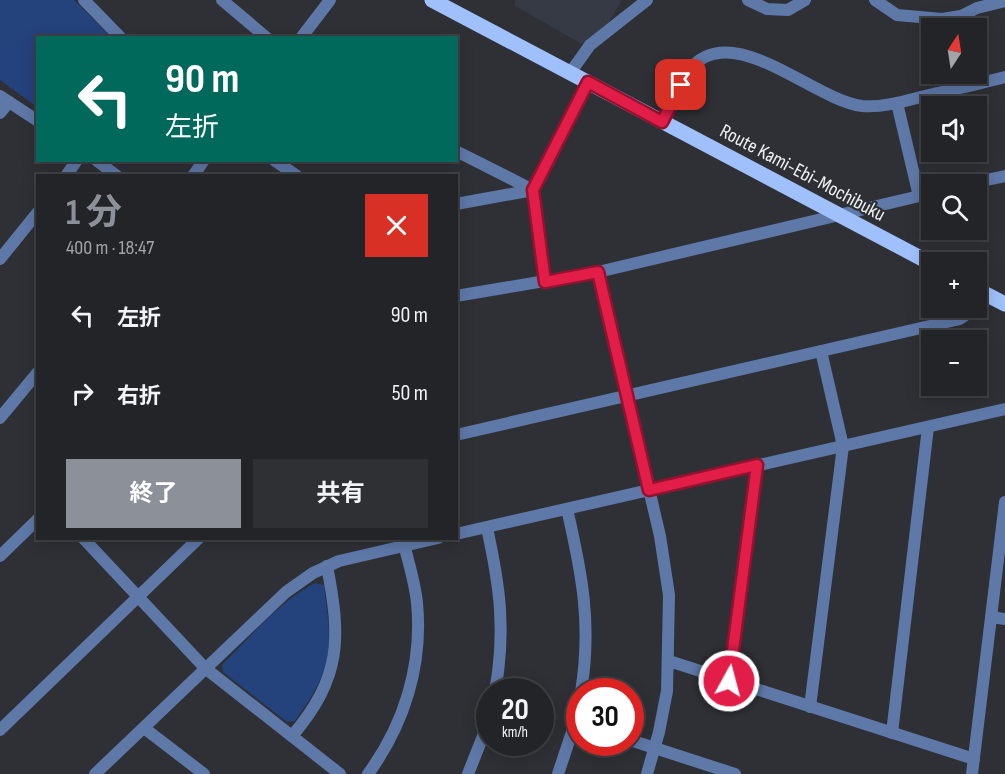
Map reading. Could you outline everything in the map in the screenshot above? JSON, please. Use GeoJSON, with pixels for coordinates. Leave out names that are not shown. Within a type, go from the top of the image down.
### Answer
{"type":"FeatureCollection","features":[{"type":"Feature","properties":{"kind":"main road","name":"Route Kami-Ebi-Mochibuku"},"geometry":{"type":"LineString","coordinates":[[432,0],[921,258]]}},
{"type":"Feature","properties":{"kind":"main road"},"geometry":{"type":"LineString","coordinates":[[987,295],[1005,304]]}},
{"type":"Feature","properties":{"kind":"street"},"geometry":{"type":"LineString","coordinates":[[84,0],[119,36]]}},
{"type":"Feature","properties":{"kind":"street"},"geometry":{"type":"LineString","coordinates":[[222,0],[265,36]]}},
{"type":"Feature","properties":{"kind":"street"},"geometry":{"type":"LineString","coordinates":[[303,36],[330,0]]}},
{"type":"Feature","properties":{"kind":"street"},"geometry":{"type":"LineString","coordinates":[[570,73],[590,45],[647,0]]}},
{"type":"Feature","properties":{"kind":"street"},"geometry":{"type":"LineString","coordinates":[[748,0],[767,9],[788,10],[805,0]]}},
{"type":"Feature","properties":{"kind":"street"},"geometry":{"type":"LineString","coordinates":[[874,0],[897,15],[921,20]]}},
{"type":"Feature","properties":{"kind":"street"},"geometry":{"type":"LineString","coordinates":[[956,18],[977,8],[1005,1]]}},
{"type":"Feature","properties":{"kind":"street"},"geometry":{"type":"LineString","coordinates":[[662,122],[692,68],[709,55],[720,53],[741,54],[759,59],[845,102],[874,106],[897,103],[1005,77]]}},
{"type":"Feature","properties":{"kind":"street"},"geometry":{"type":"LineString","coordinates":[[545,282],[533,190],[588,82]]}},
{"type":"Feature","properties":{"kind":"street"},"geometry":{"type":"LineString","coordinates":[[952,84],[953,89]]}},
{"type":"Feature","properties":{"kind":"street"},"geometry":{"type":"LineString","coordinates":[[0,113],[4,99],[36,120]]}},
{"type":"Feature","properties":{"kind":"street"},"geometry":{"type":"LineString","coordinates":[[897,103],[921,181]]}},
{"type":"Feature","properties":{"kind":"street"},"geometry":{"type":"LineString","coordinates":[[458,152],[533,190]]}},
{"type":"Feature","properties":{"kind":"street"},"geometry":{"type":"LineString","coordinates":[[99,162],[114,174]]}},
{"type":"Feature","properties":{"kind":"street"},"geometry":{"type":"LineString","coordinates":[[277,162],[294,174]]}},
{"type":"Feature","properties":{"kind":"street"},"geometry":{"type":"LineString","coordinates":[[987,180],[1005,176]]}},
{"type":"Feature","properties":{"kind":"street"},"geometry":{"type":"LineString","coordinates":[[458,204],[533,190]]}},
{"type":"Feature","properties":{"kind":"street"},"geometry":{"type":"LineString","coordinates":[[458,296],[598,272],[921,195]]}},
{"type":"Feature","properties":{"kind":"street"},"geometry":{"type":"LineString","coordinates":[[0,259],[36,214]]}},
{"type":"Feature","properties":{"kind":"street"},"geometry":{"type":"LineString","coordinates":[[598,272],[628,395],[668,579],[669,662],[664,709],[647,774]]}},
{"type":"Feature","properties":{"kind":"street"},"geometry":{"type":"LineString","coordinates":[[458,435],[961,318]]}},
{"type":"Feature","properties":{"kind":"street"},"geometry":{"type":"LineString","coordinates":[[810,707],[843,446],[821,351]]}},
{"type":"Feature","properties":{"kind":"street"},"geometry":{"type":"LineString","coordinates":[[0,418],[36,374]]}},
{"type":"Feature","properties":{"kind":"street"},"geometry":{"type":"LineString","coordinates":[[458,534],[1005,409]]}},
{"type":"Feature","properties":{"kind":"street"},"geometry":{"type":"LineString","coordinates":[[892,733],[928,427]]}},
{"type":"Feature","properties":{"kind":"street"},"geometry":{"type":"LineString","coordinates":[[729,681],[757,465]]}},
{"type":"Feature","properties":{"kind":"street"},"geometry":{"type":"LineString","coordinates":[[972,774],[1005,502]]}},
{"type":"Feature","properties":{"kind":"street"},"geometry":{"type":"LineString","coordinates":[[567,509],[585,597],[586,645],[582,678]]}},
{"type":"Feature","properties":{"kind":"street"},"geometry":{"type":"LineString","coordinates":[[0,556],[36,521]]}},
{"type":"Feature","properties":{"kind":"street"},"geometry":{"type":"LineString","coordinates":[[487,528],[501,603],[501,661],[498,678]]}},
{"type":"Feature","properties":{"kind":"street"},"geometry":{"type":"LineString","coordinates":[[85,540],[205,668],[340,774]]}},
{"type":"Feature","properties":{"kind":"street"},"geometry":{"type":"LineString","coordinates":[[0,730],[197,540]]}},
{"type":"Feature","properties":{"kind":"street"},"geometry":{"type":"LineString","coordinates":[[95,774],[286,592],[339,561],[404,542],[421,540]]}},
{"type":"Feature","properties":{"kind":"street"},"geometry":{"type":"LineString","coordinates":[[368,774],[404,711],[414,672],[417,603],[404,542]]}},
{"type":"Feature","properties":{"kind":"street"},"geometry":{"type":"LineString","coordinates":[[292,736],[326,683],[335,649],[336,622],[327,566]]}},
{"type":"Feature","properties":{"kind":"street"},"geometry":{"type":"LineString","coordinates":[[991,617],[1005,619]]}},
{"type":"Feature","properties":{"kind":"street"},"geometry":{"type":"LineString","coordinates":[[669,662],[974,759]]}},
{"type":"Feature","properties":{"kind":"street"},"geometry":{"type":"LineString","coordinates":[[144,728],[204,774]]}},
{"type":"Feature","properties":{"kind":"street"},"geometry":{"type":"LineString","coordinates":[[644,744],[735,774]]}},
{"type":"Feature","properties":{"kind":"street"},"geometry":{"type":"LineString","coordinates":[[558,774],[566,753]]}},
{"type":"Feature","properties":{"kind":"street"},"geometry":{"type":"LineString","coordinates":[[468,774],[476,754]]}},
{"type":"Feature","properties":{"kind":"shaded area"},"geometry":{"type":"Polygon","coordinates":[[[0,0],[74,0],[110,36],[36,36],[36,106],[0,80],[0,0]]]}},
{"type":"Feature","properties":{"kind":"shaded area"},"geometry":{"type":"Polygon","coordinates":[[[515,0],[622,0],[592,50],[514,5],[515,0]]]}},
{"type":"Feature","properties":{"kind":"shaded area"},"geometry":{"type":"Polygon","coordinates":[[[315,583],[324,585],[329,629],[326,662],[307,704],[295,721],[287,722],[223,672],[222,665],[277,610],[315,583]]]}},
{"type":"Feature","properties":{"kind":"route"},"geometry":{"type":"LineString","coordinates":[[681,85],[662,122],[588,82],[533,190],[545,282],[598,272],[649,490],[757,465],[729,681]]}}]}
